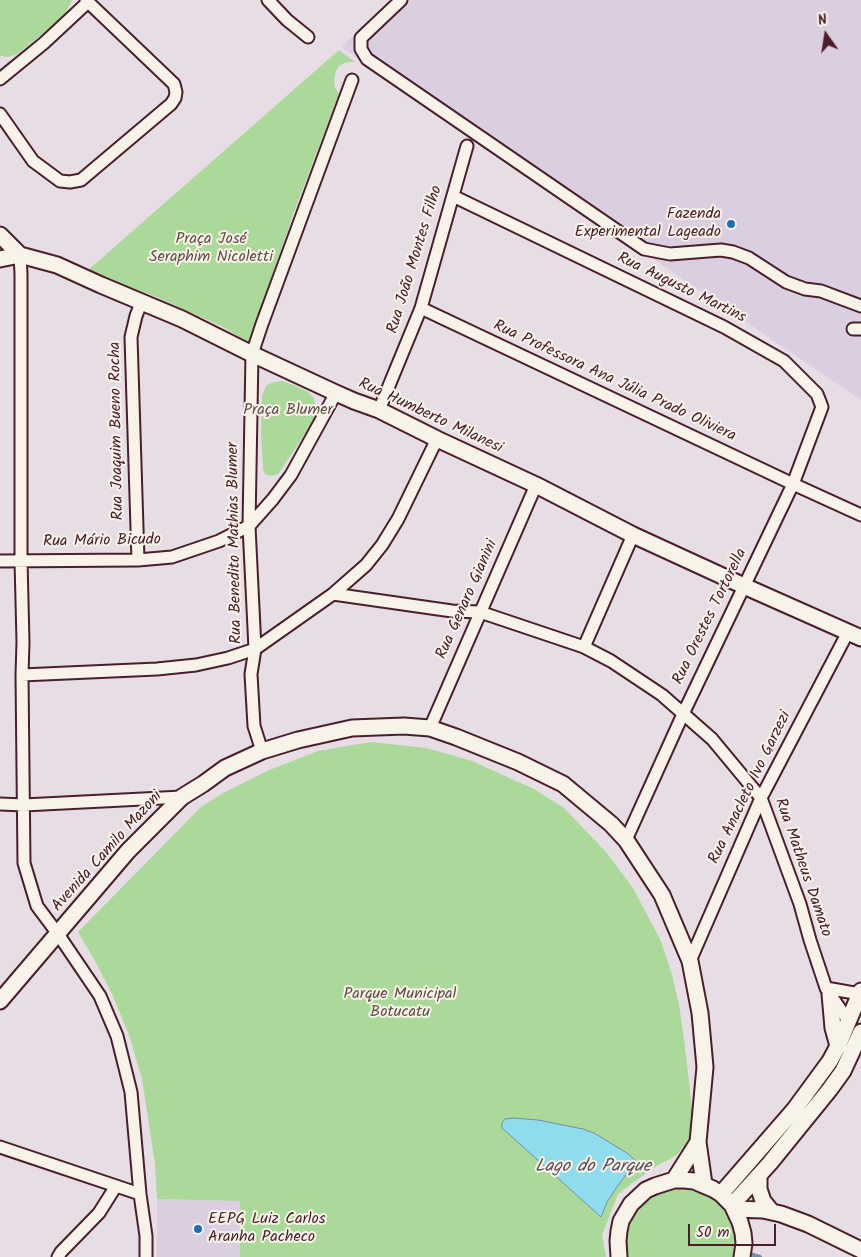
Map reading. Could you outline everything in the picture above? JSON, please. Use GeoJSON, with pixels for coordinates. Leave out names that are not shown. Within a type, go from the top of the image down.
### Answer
{"type":"FeatureCollection","features":[{"type":"Feature","properties":{"kind":"main road","name":"Rua Humberto Milanesi"},"geometry":{"type":"LineString","coordinates":[[0,235],[20,255],[57,265],[141,303],[182,319],[336,393],[380,410],[436,439],[536,485],[633,535],[854,635]]}},
{"type":"Feature","properties":{"kind":"main road"},"geometry":{"type":"LineString","coordinates":[[0,259],[20,255]]}},
{"type":"Feature","properties":{"kind":"main road","name":"Avenida Camilo Mazoni"},"geometry":{"type":"LineString","coordinates":[[0,1001],[128,851],[182,797],[225,768],[262,751],[298,740],[352,728],[404,726],[430,728],[456,736],[518,762],[563,784],[611,824],[626,840],[662,895],[690,961],[700,1013],[705,1066],[698,1142],[704,1184]]}},
{"type":"Feature","properties":{"kind":"main road"},"geometry":{"type":"LineString","coordinates":[[828,991],[833,1028],[838,1046]]}},
{"type":"Feature","properties":{"kind":"main road"},"geometry":{"type":"LineString","coordinates":[[729,1203],[855,1024],[861,993]]}},
{"type":"Feature","properties":{"kind":"main road"},"geometry":{"type":"LineString","coordinates":[[729,1203],[770,1163],[839,1077],[861,1032]]}},
{"type":"Feature","properties":{"kind":"main road","name":"Avenida Camilo Mazoni"},"geometry":{"type":"LineString","coordinates":[[674,1180],[698,1142]]}},
{"type":"Feature","properties":{"kind":"main road"},"geometry":{"type":"LineString","coordinates":[[759,1175],[759,1189],[763,1201],[772,1212]]}},
{"type":"Feature","properties":{"kind":"main road"},"geometry":{"type":"LineString","coordinates":[[619,1257],[619,1231],[624,1216],[631,1204],[638,1196],[650,1188],[674,1180],[694,1181],[704,1184],[729,1203],[740,1222],[743,1232],[742,1257]]}},
{"type":"Feature","properties":{"kind":"main road"},"geometry":{"type":"LineString","coordinates":[[729,1203],[772,1212],[808,1224],[861,1250]]}},
{"type":"Feature","properties":{"kind":"street"},"geometry":{"type":"LineString","coordinates":[[268,0],[287,20],[308,37]]}},
{"type":"Feature","properties":{"kind":"street"},"geometry":{"type":"LineString","coordinates":[[401,0],[361,38],[361,49],[367,59],[644,249],[670,254],[721,250],[733,252],[749,258],[786,282],[800,288],[821,292],[861,306]]}},
{"type":"Feature","properties":{"kind":"street"},"geometry":{"type":"LineString","coordinates":[[0,79],[44,43],[87,1],[174,84],[176,92],[171,104],[82,180],[70,182],[60,181],[33,161],[0,114]]}},
{"type":"Feature","properties":{"kind":"street","name":"Rua Benedito Mathias Blumer"},"geometry":{"type":"LineString","coordinates":[[262,751],[254,726],[251,674],[255,648],[249,526],[252,354],[352,80]]}},
{"type":"Feature","properties":{"kind":"street","name":"Rua João Montes Filho"},"geometry":{"type":"LineString","coordinates":[[380,410],[421,308],[468,146]]}},
{"type":"Feature","properties":{"kind":"street","name":"Rua Augusto Martins"},"geometry":{"type":"LineString","coordinates":[[453,196],[732,332],[784,361],[817,394],[822,407]]}},
{"type":"Feature","properties":{"kind":"street"},"geometry":{"type":"LineString","coordinates":[[20,255],[24,863],[37,906],[100,996],[117,1036],[130,1092],[146,1236],[146,1257]]}},
{"type":"Feature","properties":{"kind":"street","name":"Rua Joaquim Bueno Rocha"},"geometry":{"type":"LineString","coordinates":[[138,560],[131,337],[141,303]]}},
{"type":"Feature","properties":{"kind":"street","name":"Rua Professora Ana Júlia Prado Oliviera"},"geometry":{"type":"LineString","coordinates":[[421,308],[861,515]]}},
{"type":"Feature","properties":{"kind":"street","name":"Rua Mário Bicudo"},"geometry":{"type":"LineString","coordinates":[[0,561],[138,560],[172,557],[219,541],[249,526],[273,499],[290,476],[336,393]]}},
{"type":"Feature","properties":{"kind":"street","name":"Rua Orestes Tortorella"},"geometry":{"type":"LineString","coordinates":[[626,840],[683,714],[793,484],[822,407]]}},
{"type":"Feature","properties":{"kind":"street"},"geometry":{"type":"LineString","coordinates":[[22,675],[157,669],[196,665],[228,658],[255,648],[334,594],[366,565],[382,545],[398,519],[436,439]]}},
{"type":"Feature","properties":{"kind":"street","name":"Rua Genaro Gianini"},"geometry":{"type":"LineString","coordinates":[[430,728],[536,485]]}},
{"type":"Feature","properties":{"kind":"street"},"geometry":{"type":"LineString","coordinates":[[584,647],[633,535]]}},
{"type":"Feature","properties":{"kind":"street","name":"Rua Matheus Damato"},"geometry":{"type":"LineString","coordinates":[[334,594],[452,611],[480,612],[584,647],[612,661],[662,695],[712,739],[761,798],[800,904],[810,940],[828,991],[855,1024]]}},
{"type":"Feature","properties":{"kind":"street","name":"Rua Anacleto Ivo Garzezi"},"geometry":{"type":"LineString","coordinates":[[690,961],[761,798],[854,635]]}},
{"type":"Feature","properties":{"kind":"street"},"geometry":{"type":"LineString","coordinates":[[0,804],[24,805],[182,797]]}},
{"type":"Feature","properties":{"kind":"street"},"geometry":{"type":"LineString","coordinates":[[828,991],[861,993]]}},
{"type":"Feature","properties":{"kind":"street"},"geometry":{"type":"LineString","coordinates":[[0,1148],[140,1194]]}},
{"type":"Feature","properties":{"kind":"street"},"geometry":{"type":"LineString","coordinates":[[58,1257],[60,1252],[99,1213],[116,1186]]}},
{"type":"Feature","properties":{"kind":"shaded area","name":"Fazenda Experimental Lageado"},"geometry":{"type":"Polygon","coordinates":[[[392,0],[861,0],[861,400],[341,47],[392,0]]]}},
{"type":"Feature","properties":{"kind":"shaded area","name":"EEPG Luiz Carlos Aranha Pacheco"},"geometry":{"type":"Polygon","coordinates":[[[157,1199],[240,1201],[240,1257],[157,1257],[157,1199]]]}},
{"type":"Feature","properties":{"kind":"green space"},"geometry":{"type":"Polygon","coordinates":[[[0,0],[72,0],[65,14],[57,22],[17,54],[8,57],[0,56],[0,0]]]}},
{"type":"Feature","properties":{"kind":"green space","name":"Praça José Seraphim Nicoletti"},"geometry":{"type":"Polygon","coordinates":[[[339,50],[355,62],[344,63],[336,71],[335,88],[339,94],[297,204],[249,342],[221,326],[152,295],[86,272],[339,50]]]}},
{"type":"Feature","properties":{"kind":"green space","name":"Praça Blumer"},"geometry":{"type":"Polygon","coordinates":[[[282,381],[308,392],[313,397],[317,409],[312,423],[281,470],[278,474],[271,476],[265,474],[263,469],[262,396],[266,386],[270,383],[282,381]]]}},
{"type":"Feature","properties":{"kind":"green space","name":"Parque Municipal Botucatu"},"geometry":{"type":"Polygon","coordinates":[[[371,742],[426,748],[472,761],[534,789],[564,808],[606,852],[633,888],[661,941],[679,1005],[692,1109],[693,1134],[677,1155],[653,1168],[618,1194],[602,1235],[606,1257],[240,1257],[240,1201],[157,1199],[155,1164],[142,1079],[129,1035],[112,994],[78,932],[201,807],[225,792],[267,771],[318,751],[371,742]]]}},
{"type":"Feature","properties":{"kind":"green space"},"geometry":{"type":"Polygon","coordinates":[[[675,1189],[701,1193],[722,1208],[734,1231],[735,1248],[733,1257],[628,1257],[627,1233],[638,1209],[658,1193],[675,1189]]]}},
{"type":"Feature","properties":{"kind":"water","name":"Lago do Parque"},"geometry":{"type":"Polygon","coordinates":[[[505,1119],[538,1120],[594,1133],[627,1153],[638,1165],[627,1173],[617,1187],[607,1202],[601,1217],[502,1128],[502,1123],[505,1119]]]}},
{"type":"Feature","properties":{"kind":"waterway"},"geometry":{"type":"LineString","coordinates":[[750,1254],[760,1257]]}},
{"type":"Feature","properties":{"kind":"place","name":"Fazenda Experimental Lageado"},"geometry":{"type":"Point","coordinates":[731,224]}},
{"type":"Feature","properties":{"kind":"place","name":"EEPG Luiz Carlos Aranha Pacheco"},"geometry":{"type":"Point","coordinates":[198,1229]}}]}
